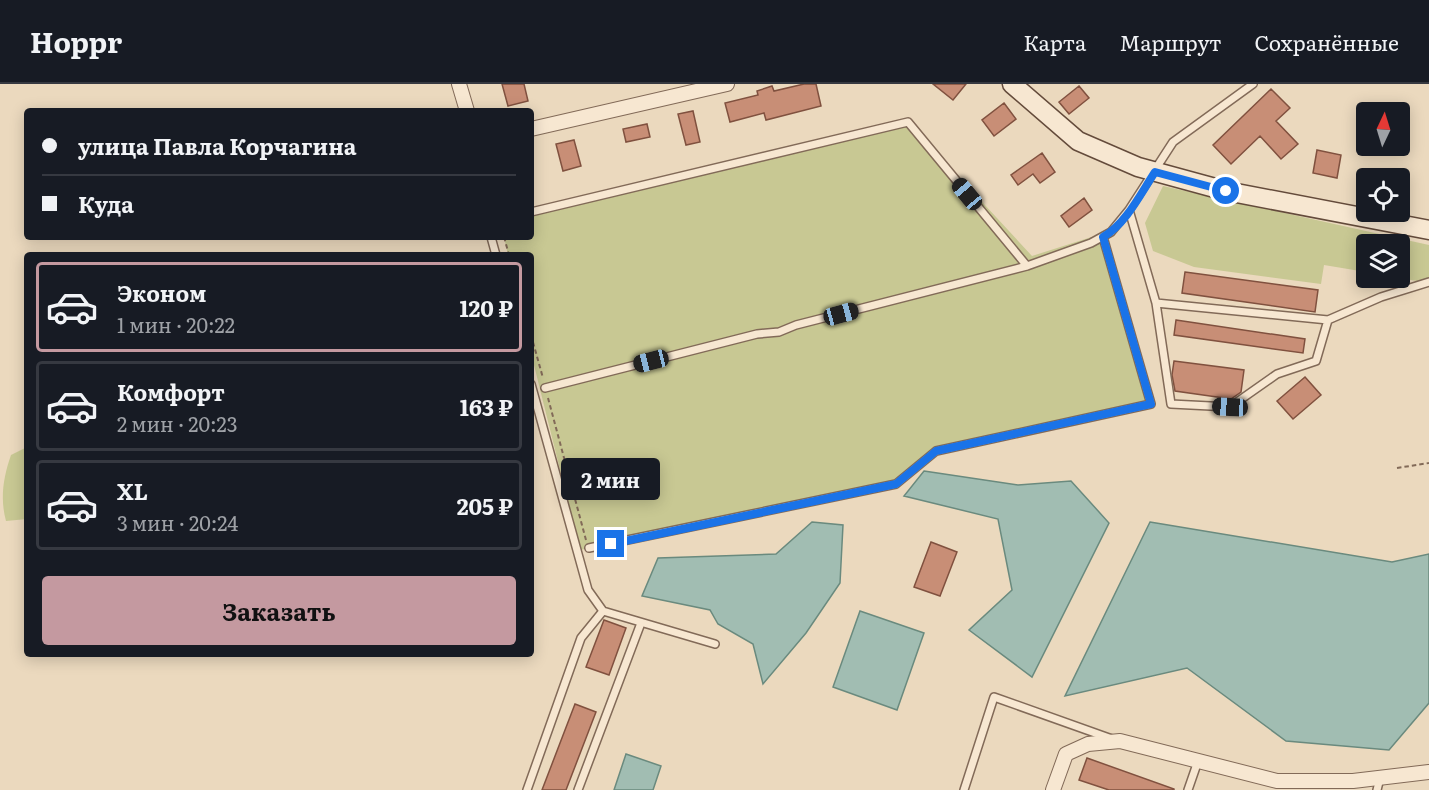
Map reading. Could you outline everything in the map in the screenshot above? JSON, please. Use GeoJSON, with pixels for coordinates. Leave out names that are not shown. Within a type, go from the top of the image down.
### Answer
{"type":"FeatureCollection","features":[{"type":"Feature","properties":{"kind":"main road"},"geometry":{"type":"LineString","coordinates":[[1012,84],[1078,141],[1138,167],[1226,191],[1429,230]]}},
{"type":"Feature","properties":{"kind":"street"},"geometry":{"type":"LineString","coordinates":[[459,84],[466,108]]}},
{"type":"Feature","properties":{"kind":"street"},"geometry":{"type":"LineString","coordinates":[[534,128],[727,84]]}},
{"type":"Feature","properties":{"kind":"street"},"geometry":{"type":"LineString","coordinates":[[1053,790],[1066,754],[1088,744],[1120,741],[1277,781],[1353,781],[1379,784],[1429,772]]}},
{"type":"Feature","properties":{"kind":"lane"},"geometry":{"type":"LineString","coordinates":[[545,388],[757,334],[779,332],[796,325],[1027,266],[1103,237],[1111,232],[1129,210],[1173,142],[1253,84]]}},
{"type":"Feature","properties":{"kind":"lane"},"geometry":{"type":"LineString","coordinates":[[534,211],[908,122],[1027,266]]}},
{"type":"Feature","properties":{"kind":"lane"},"geometry":{"type":"LineString","coordinates":[[1129,210],[1156,303],[1162,358],[1171,404],[1230,407],[1277,374],[1316,361],[1328,320]]}},
{"type":"Feature","properties":{"kind":"lane"},"geometry":{"type":"LineString","coordinates":[[589,549],[896,484],[936,451],[1151,404],[1103,237]]}},
{"type":"Feature","properties":{"kind":"lane"},"geometry":{"type":"LineString","coordinates":[[1156,303],[1328,320],[1381,297],[1429,282]]}},
{"type":"Feature","properties":{"kind":"lane"},"geometry":{"type":"LineString","coordinates":[[534,395],[588,590],[603,611],[715,644]]}},
{"type":"Feature","properties":{"kind":"lane"},"geometry":{"type":"LineString","coordinates":[[527,790],[581,638],[603,611]]}},
{"type":"Feature","properties":{"kind":"lane"},"geometry":{"type":"LineString","coordinates":[[578,790],[640,622]]}},
{"type":"Feature","properties":{"kind":"lane"},"geometry":{"type":"LineString","coordinates":[[964,790],[994,697],[1120,741]]}},
{"type":"Feature","properties":{"kind":"lane"},"geometry":{"type":"LineString","coordinates":[[1188,790],[1198,761]]}},
{"type":"Feature","properties":{"kind":"path"},"geometry":{"type":"LineString","coordinates":[[534,346],[589,549]]}},
{"type":"Feature","properties":{"kind":"path"},"geometry":{"type":"LineString","coordinates":[[1397,468],[1429,463]]}},
{"type":"Feature","properties":{"kind":"green space"},"geometry":{"type":"Polygon","coordinates":[[[908,122],[1032,256],[1101,234],[1151,404],[936,451],[896,484],[580,550],[534,365],[534,252],[507,252],[505,240],[534,240],[534,211],[908,122]]]}},
{"type":"Feature","properties":{"kind":"green space"},"geometry":{"type":"Polygon","coordinates":[[[1163,186],[1379,234],[1356,234],[1356,270],[1324,265],[1321,284],[1194,267],[1153,251],[1145,223],[1163,186]]]}},
{"type":"Feature","properties":{"kind":"green space"},"geometry":{"type":"Polygon","coordinates":[[[1410,241],[1429,245],[1429,283],[1410,280],[1410,241]]]}},
{"type":"Feature","properties":{"kind":"green space"},"geometry":{"type":"Polygon","coordinates":[[[24,448],[24,519],[6,521],[3,497],[4,480],[11,455],[24,448]]]}},
{"type":"Feature","properties":{"kind":"shaded area"},"geometry":{"type":"Polygon","coordinates":[[[924,471],[1018,485],[1071,481],[1109,523],[1032,677],[969,630],[1012,590],[998,519],[904,496],[924,471]]]}},
{"type":"Feature","properties":{"kind":"shaded area"},"geometry":{"type":"Polygon","coordinates":[[[812,522],[843,525],[840,583],[806,633],[763,684],[753,644],[718,624],[710,610],[642,596],[658,558],[776,554],[812,522]]]}},
{"type":"Feature","properties":{"kind":"shaded area"},"geometry":{"type":"Polygon","coordinates":[[[1150,522],[1392,562],[1429,554],[1429,703],[1389,750],[1286,741],[1187,668],[1065,696],[1150,522]]]}},
{"type":"Feature","properties":{"kind":"shaded area"},"geometry":{"type":"Polygon","coordinates":[[[860,611],[924,633],[897,710],[833,687],[860,611]]]}},
{"type":"Feature","properties":{"kind":"shaded area"},"geometry":{"type":"Polygon","coordinates":[[[626,754],[661,766],[653,790],[614,790],[626,754]]]}},
{"type":"Feature","properties":{"kind":"building"},"geometry":{"type":"Polygon","coordinates":[[[502,84],[524,84],[528,101],[508,106],[502,84]]]}},
{"type":"Feature","properties":{"kind":"building"},"geometry":{"type":"Polygon","coordinates":[[[804,84],[816,84],[821,106],[766,120],[764,113],[730,122],[725,103],[758,95],[757,91],[772,86],[774,91],[804,84]]]}},
{"type":"Feature","properties":{"kind":"building"},"geometry":{"type":"Polygon","coordinates":[[[933,84],[966,84],[953,100],[933,84]]]}},
{"type":"Feature","properties":{"kind":"building"},"geometry":{"type":"Polygon","coordinates":[[[1079,86],[1089,98],[1069,114],[1059,102],[1079,86]]]}},
{"type":"Feature","properties":{"kind":"building"},"geometry":{"type":"Polygon","coordinates":[[[1271,89],[1290,108],[1276,121],[1298,144],[1281,159],[1260,136],[1231,164],[1213,145],[1271,89]]]}},
{"type":"Feature","properties":{"kind":"building"},"geometry":{"type":"Polygon","coordinates":[[[1004,103],[1016,119],[994,136],[982,120],[1004,103]]]}},
{"type":"Feature","properties":{"kind":"building"},"geometry":{"type":"Polygon","coordinates":[[[693,111],[700,142],[686,145],[678,114],[693,111]]]}},
{"type":"Feature","properties":{"kind":"building"},"geometry":{"type":"Polygon","coordinates":[[[647,124],[650,137],[626,142],[623,129],[647,124]]]}},
{"type":"Feature","properties":{"kind":"building"},"geometry":{"type":"Polygon","coordinates":[[[574,140],[581,166],[563,171],[556,144],[574,140]]]}},
{"type":"Feature","properties":{"kind":"building"},"geometry":{"type":"Polygon","coordinates":[[[1317,150],[1341,155],[1337,178],[1313,173],[1317,150]]]}},
{"type":"Feature","properties":{"kind":"building"},"geometry":{"type":"Polygon","coordinates":[[[1042,153],[1055,172],[1040,183],[1033,174],[1018,185],[1011,175],[1042,153]]]}},
{"type":"Feature","properties":{"kind":"building"},"geometry":{"type":"Polygon","coordinates":[[[1084,198],[1092,210],[1069,227],[1061,216],[1084,198]]]}},
{"type":"Feature","properties":{"kind":"building"},"geometry":{"type":"Polygon","coordinates":[[[1185,272],[1318,290],[1315,312],[1182,293],[1185,272]]]}},
{"type":"Feature","properties":{"kind":"building"},"geometry":{"type":"Polygon","coordinates":[[[1176,320],[1305,339],[1303,353],[1174,335],[1176,320]]]}},
{"type":"Feature","properties":{"kind":"building"},"geometry":{"type":"Polygon","coordinates":[[[1174,361],[1244,370],[1241,392],[1231,399],[1175,391],[1172,375],[1174,361]]]}},
{"type":"Feature","properties":{"kind":"building"},"geometry":{"type":"Polygon","coordinates":[[[1305,377],[1321,395],[1293,419],[1277,401],[1305,377]]]}},
{"type":"Feature","properties":{"kind":"building"},"geometry":{"type":"Polygon","coordinates":[[[931,542],[957,552],[940,596],[914,587],[931,542]]]}},
{"type":"Feature","properties":{"kind":"building"},"geometry":{"type":"Polygon","coordinates":[[[604,620],[626,628],[609,675],[586,667],[604,620]]]}},
{"type":"Feature","properties":{"kind":"building"},"geometry":{"type":"Polygon","coordinates":[[[575,704],[596,712],[566,790],[542,790],[575,704]]]}},
{"type":"Feature","properties":{"kind":"building"},"geometry":{"type":"Polygon","coordinates":[[[1087,758],[1174,790],[1109,790],[1079,780],[1087,758]]]}},
{"type":"Feature","properties":{"kind":"route"},"geometry":{"type":"LineString","coordinates":[[611,544],[896,484],[936,451],[1151,404],[1103,237],[1111,232],[1129,210],[1155,172],[1226,191]]}}]}
